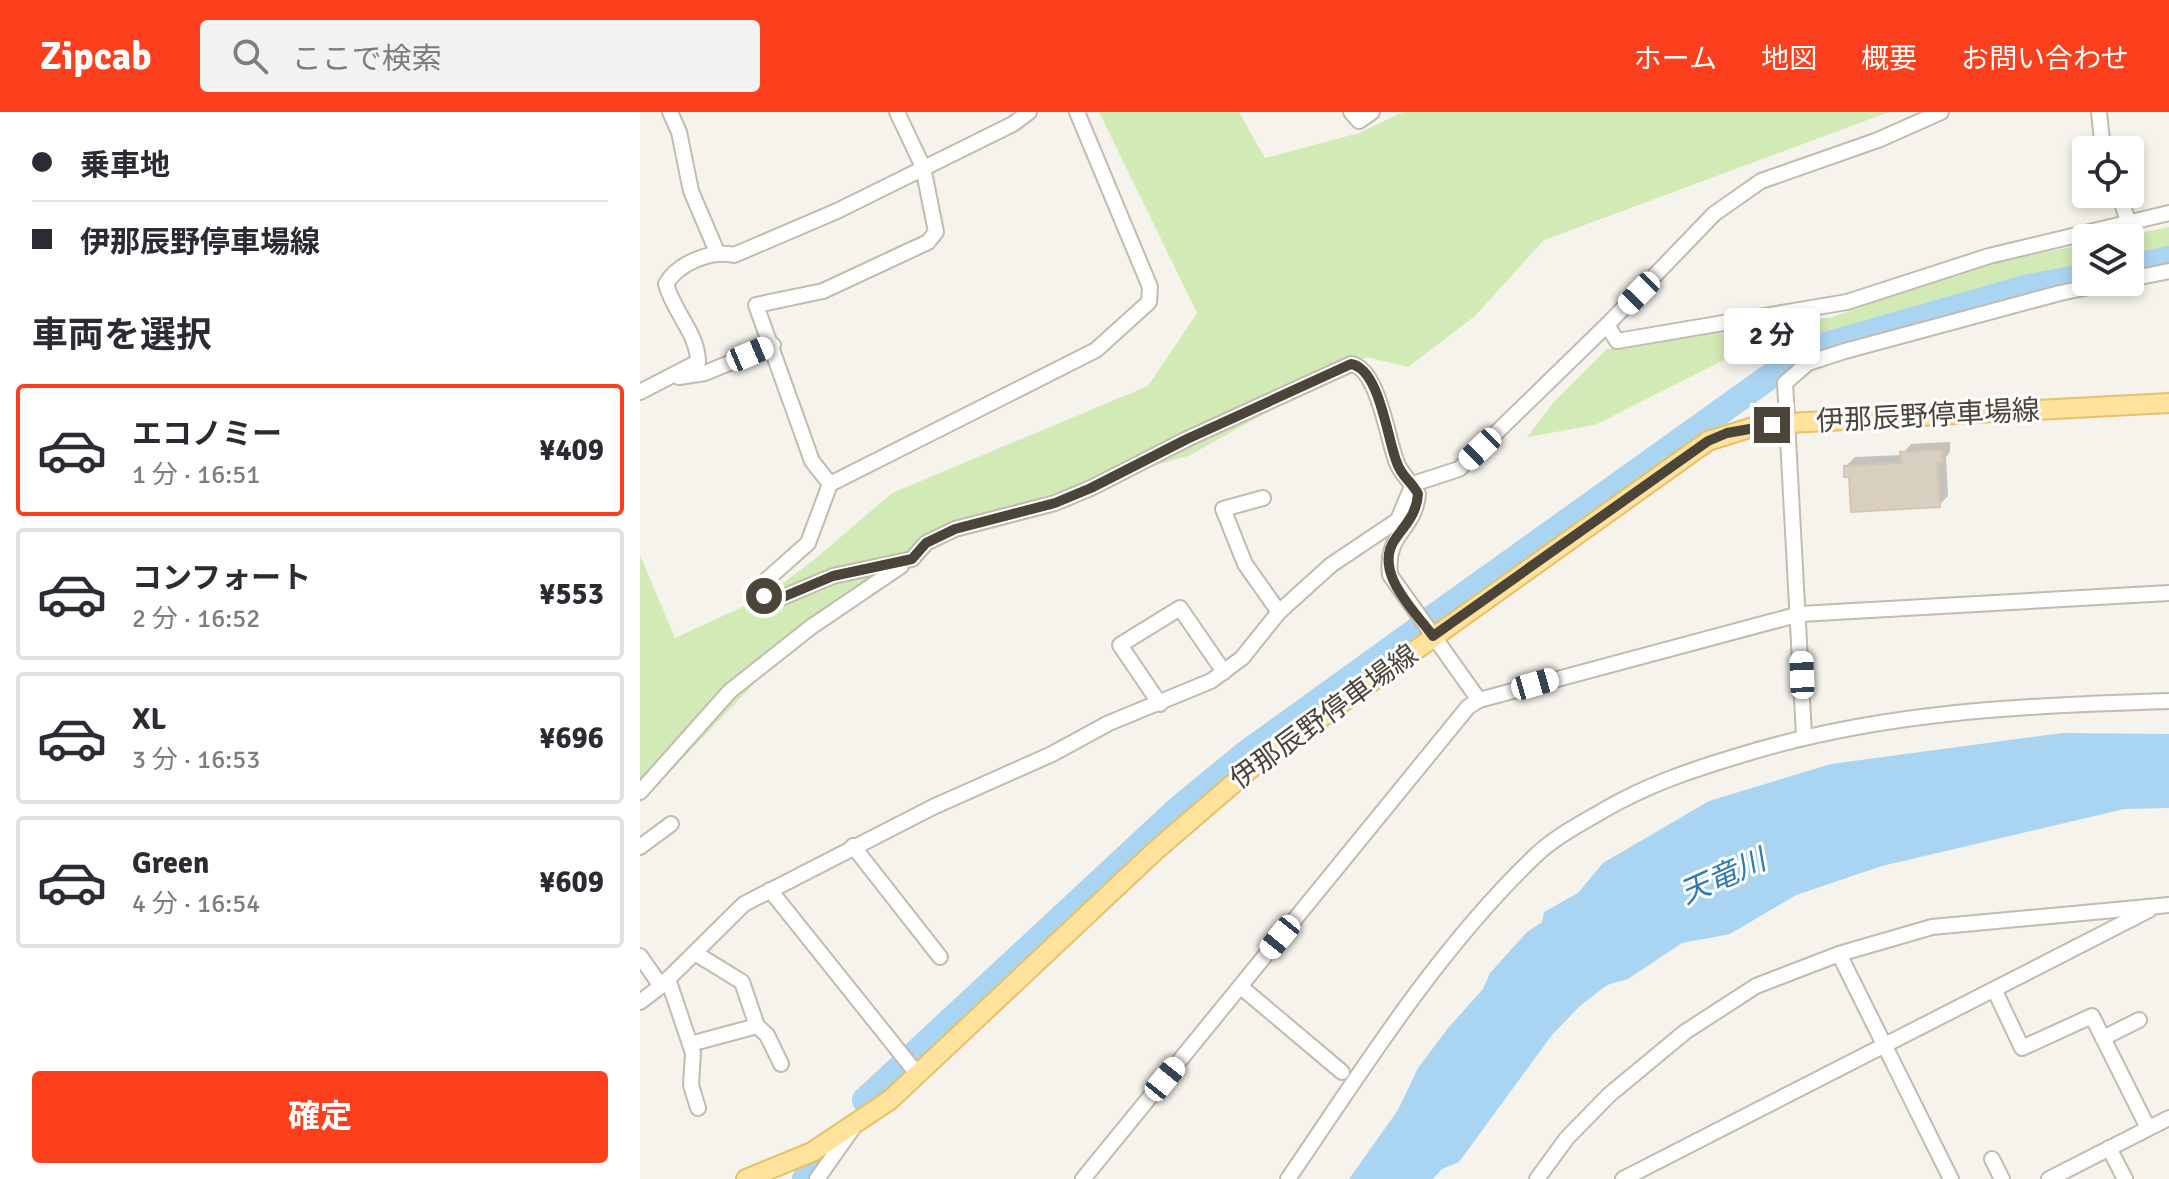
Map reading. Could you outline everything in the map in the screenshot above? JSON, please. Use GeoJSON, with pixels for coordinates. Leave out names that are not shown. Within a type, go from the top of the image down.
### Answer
{"type":"FeatureCollection","features":[{"type":"Feature","properties":{"kind":"main road","name":"伊那辰野停車場線"},"geometry":{"type":"LineString","coordinates":[[746,1179],[812,1152],[853,1128],[918,1075],[1211,801],[1433,636],[1708,441],[1756,426],[1789,423],[2169,403]]}},
{"type":"Feature","properties":{"kind":"street"},"geometry":{"type":"LineString","coordinates":[[670,112],[679,132],[691,191],[717,252]]}},
{"type":"Feature","properties":{"kind":"street"},"geometry":{"type":"LineString","coordinates":[[830,484],[812,461],[773,345],[756,305],[823,291],[928,242],[936,232],[923,167],[897,112]]}},
{"type":"Feature","properties":{"kind":"street"},"geometry":{"type":"LineString","coordinates":[[640,392],[698,362],[698,350],[666,284],[672,275],[717,252],[734,255],[837,211],[1013,124],[1029,112]]}},
{"type":"Feature","properties":{"kind":"street"},"geometry":{"type":"LineString","coordinates":[[912,559],[833,576],[776,600],[764,596],[762,584],[808,543],[830,484],[1096,350],[1149,302],[1150,287],[1077,112]]}},
{"type":"Feature","properties":{"kind":"street"},"geometry":{"type":"LineString","coordinates":[[1351,112],[1359,121],[1372,112]]}},
{"type":"Feature","properties":{"kind":"street"},"geometry":{"type":"LineString","coordinates":[[640,1002],[665,983],[744,904],[853,846],[1052,754],[1109,723],[1160,704],[1224,672],[1242,658],[1279,612],[1331,565],[1398,520],[1413,484],[1459,469],[1607,325],[1714,214],[1761,181],[1878,140],[1941,112]]}},
{"type":"Feature","properties":{"kind":"street"},"geometry":{"type":"LineString","coordinates":[[2099,112],[2102,136]]}},
{"type":"Feature","properties":{"kind":"street"},"geometry":{"type":"LineString","coordinates":[[2124,208],[2128,221]]}},
{"type":"Feature","properties":{"kind":"street"},"geometry":{"type":"LineString","coordinates":[[1607,325],[1617,341],[1847,302],[1989,256],[2169,213]]}},
{"type":"Feature","properties":{"kind":"street"},"geometry":{"type":"LineString","coordinates":[[2144,276],[2169,271]]}},
{"type":"Feature","properties":{"kind":"street"},"geometry":{"type":"LineString","coordinates":[[1804,735],[1800,614],[1785,383],[1808,363],[2072,291]]}},
{"type":"Feature","properties":{"kind":"street"},"geometry":{"type":"LineString","coordinates":[[669,379],[705,373],[773,345]]}},
{"type":"Feature","properties":{"kind":"street"},"geometry":{"type":"LineString","coordinates":[[640,792],[730,691],[811,627],[912,559],[926,543],[955,529],[1055,503],[1091,488],[1187,439],[1351,364],[1360,366],[1371,378],[1398,466],[1413,484],[1418,503],[1410,520],[1392,542],[1388,557],[1390,575],[1479,700]]}},
{"type":"Feature","properties":{"kind":"street"},"geometry":{"type":"LineString","coordinates":[[1263,498],[1223,509],[1245,564],[1279,612]]}},
{"type":"Feature","properties":{"kind":"street"},"geometry":{"type":"LineString","coordinates":[[1083,1179],[1439,743],[1479,700],[1800,614],[2169,593]]}},
{"type":"Feature","properties":{"kind":"street"},"geometry":{"type":"LineString","coordinates":[[1160,704],[1120,645],[1180,608],[1224,672]]}},
{"type":"Feature","properties":{"kind":"street"},"geometry":{"type":"LineString","coordinates":[[1288,1179],[1421,990],[1490,904],[1535,855],[1603,810],[1675,775],[1804,735],[1948,711],[2169,701]]}},
{"type":"Feature","properties":{"kind":"street"},"geometry":{"type":"LineString","coordinates":[[640,847],[671,824]]}},
{"type":"Feature","properties":{"kind":"street"},"geometry":{"type":"LineString","coordinates":[[853,846],[940,957]]}},
{"type":"Feature","properties":{"kind":"street"},"geometry":{"type":"LineString","coordinates":[[770,890],[918,1075]]}},
{"type":"Feature","properties":{"kind":"street"},"geometry":{"type":"LineString","coordinates":[[1537,1179],[1567,1138],[1609,1095],[1685,1032],[1756,986],[1839,954],[1932,927],[2162,906]]}},
{"type":"Feature","properties":{"kind":"street"},"geometry":{"type":"LineString","coordinates":[[1623,1179],[2162,906]]}},
{"type":"Feature","properties":{"kind":"street"},"geometry":{"type":"LineString","coordinates":[[695,953],[742,982],[757,1026],[767,1035],[781,1064]]}},
{"type":"Feature","properties":{"kind":"street"},"geometry":{"type":"LineString","coordinates":[[1839,954],[1951,1179]]}},
{"type":"Feature","properties":{"kind":"street"},"geometry":{"type":"LineString","coordinates":[[640,956],[665,983],[690,1044],[691,1085],[698,1108]]}},
{"type":"Feature","properties":{"kind":"street"},"geometry":{"type":"LineString","coordinates":[[1241,987],[1342,1072]]}},
{"type":"Feature","properties":{"kind":"street"},"geometry":{"type":"LineString","coordinates":[[1995,991],[2022,1048],[2092,1016],[2148,1128]]}},
{"type":"Feature","properties":{"kind":"street"},"geometry":{"type":"LineString","coordinates":[[2103,1038],[2139,1020]]}},
{"type":"Feature","properties":{"kind":"street"},"geometry":{"type":"LineString","coordinates":[[690,1044],[757,1026]]}},
{"type":"Feature","properties":{"kind":"street"},"geometry":{"type":"LineString","coordinates":[[2049,1179],[2169,1118]]}},
{"type":"Feature","properties":{"kind":"street"},"geometry":{"type":"LineString","coordinates":[[817,1179],[853,1128]]}},
{"type":"Feature","properties":{"kind":"street"},"geometry":{"type":"LineString","coordinates":[[2109,1148],[2125,1179]]}},
{"type":"Feature","properties":{"kind":"street"},"geometry":{"type":"LineString","coordinates":[[1992,1159],[2002,1179]]}},
{"type":"Feature","properties":{"kind":"green space"},"geometry":{"type":"Polygon","coordinates":[[[1099,112],[1239,112],[1265,158],[1359,133],[1403,112],[1889,112],[1544,240],[1475,316],[1408,367],[1367,357],[1188,456],[999,509],[794,633],[750,688],[640,803],[640,555],[675,638],[766,596],[892,493],[1148,386],[1197,313],[1099,112]]]}},
{"type":"Feature","properties":{"kind":"green space"},"geometry":{"type":"Polygon","coordinates":[[[2169,227],[2169,252],[2144,257],[2144,232],[2169,227]]]}},
{"type":"Feature","properties":{"kind":"green space"},"geometry":{"type":"Polygon","coordinates":[[[2072,247],[2072,271],[2028,280],[1892,322],[1722,361],[1595,425],[1527,437],[1553,403],[1607,349],[1832,317],[1980,265],[2072,247]]]}},
{"type":"Feature","properties":{"kind":"water","name":"天竜川"},"geometry":{"type":"Polygon","coordinates":[[[2062,733],[2169,734],[2169,808],[2124,809],[1882,866],[1796,895],[1730,934],[1682,943],[1628,979],[1607,985],[1580,1006],[1552,1035],[1459,1162],[1442,1169],[1433,1179],[1349,1179],[1398,1110],[1418,1068],[1483,989],[1490,973],[1527,932],[1542,922],[1544,912],[1578,893],[1603,863],[1709,801],[1831,764],[2062,733]]]}},
{"type":"Feature","properties":{"kind":"building"},"geometry":{"type":"Polygon","coordinates":[[[1942,450],[1942,463],[1937,463],[1940,507],[1851,512],[1849,477],[1844,477],[1844,466],[1901,463],[1900,452],[1942,450]]]}},
{"type":"Feature","properties":{"kind":"waterway"},"geometry":{"type":"LineString","coordinates":[[2144,264],[2169,259]]}},
{"type":"Feature","properties":{"kind":"waterway"},"geometry":{"type":"LineString","coordinates":[[1428,621],[1797,357],[1815,348],[2025,288],[2072,279]]}},
{"type":"Feature","properties":{"kind":"waterway"},"geometry":{"type":"LineString","coordinates":[[865,1100],[1177,810],[1245,754],[1421,627]]}},
{"type":"Feature","properties":{"kind":"waterway"},"geometry":{"type":"LineString","coordinates":[[805,1179],[818,1162]]}},
{"type":"Feature","properties":{"kind":"route"},"geometry":{"type":"LineString","coordinates":[[764,596],[776,600],[833,576],[912,559],[926,543],[955,529],[1055,503],[1351,364],[1360,366],[1371,378],[1398,466],[1418,494],[1418,503],[1410,520],[1392,542],[1388,557],[1390,575],[1433,636],[1708,441],[1727,433],[1772,425]]}}]}
